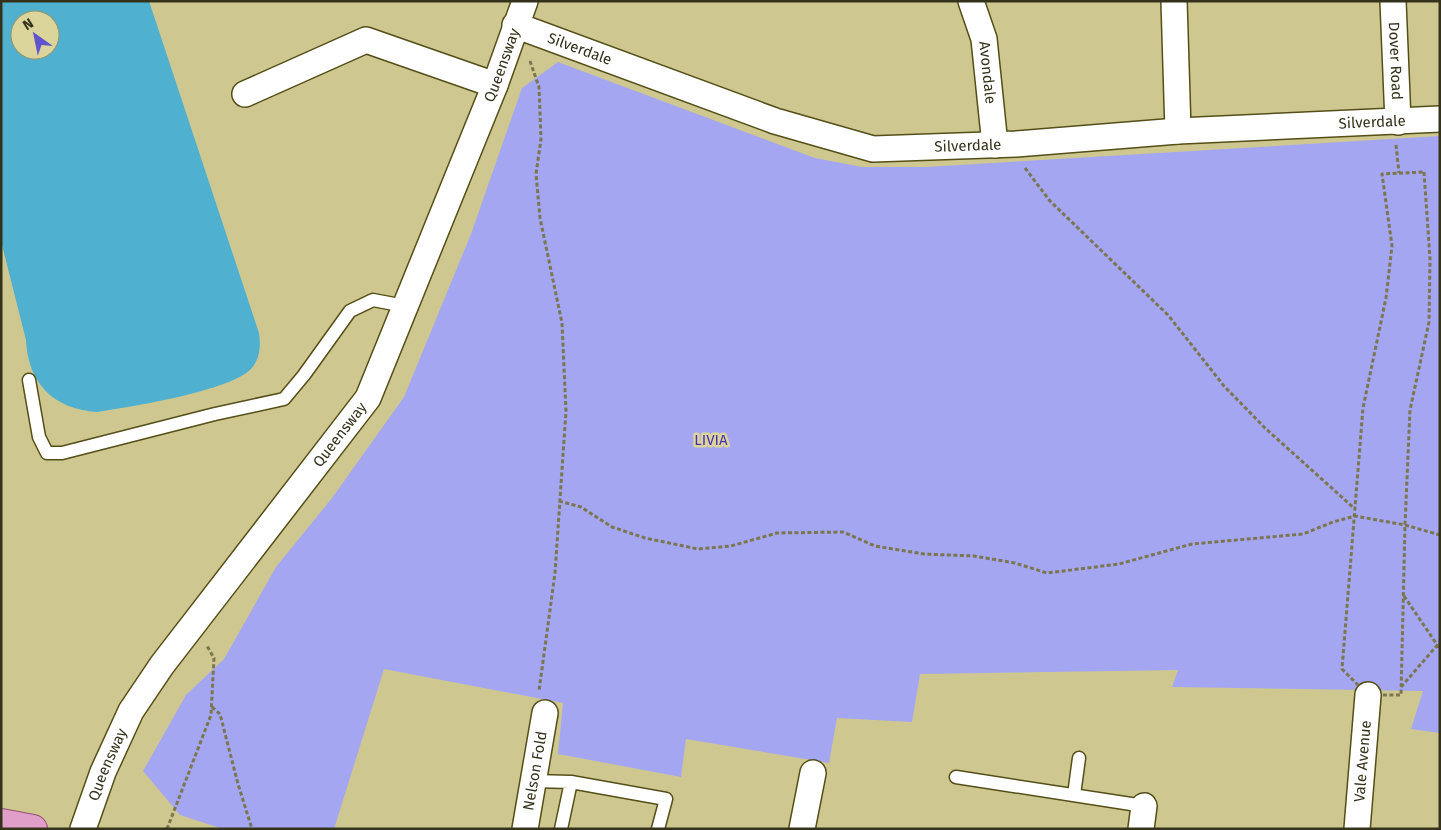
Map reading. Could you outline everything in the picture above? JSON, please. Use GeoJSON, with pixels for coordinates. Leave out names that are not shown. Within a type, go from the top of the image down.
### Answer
{"type":"FeatureCollection","features":[{"type":"Feature","properties":{"kind":"main road"},"geometry":{"type":"LineString","coordinates":[[1,823],[33,829]]}},
{"type":"Feature","properties":{"kind":"street","name":"Queensway"},"geometry":{"type":"LineString","coordinates":[[83,829],[103,772],[131,711],[162,666],[368,398],[495,85],[525,1]]}},
{"type":"Feature","properties":{"kind":"street","name":"Avondale"},"geometry":{"type":"LineString","coordinates":[[971,1],[984,39],[1006,144]]}},
{"type":"Feature","properties":{"kind":"street"},"geometry":{"type":"LineString","coordinates":[[1174,1],[1178,131]]}},
{"type":"Feature","properties":{"kind":"street","name":"Dover Road"},"geometry":{"type":"LineString","coordinates":[[1393,1],[1398,122]]}},
{"type":"Feature","properties":{"kind":"street","name":"Silverdale"},"geometry":{"type":"LineString","coordinates":[[515,25],[775,121],[874,149],[1006,144],[1178,131],[1440,119]]}},
{"type":"Feature","properties":{"kind":"street"},"geometry":{"type":"LineString","coordinates":[[245,94],[366,40],[495,85]]}},
{"type":"Feature","properties":{"kind":"street","name":"Vale Avenue"},"geometry":{"type":"LineString","coordinates":[[1357,829],[1368,695]]}},
{"type":"Feature","properties":{"kind":"street","name":"Nelson Fold"},"geometry":{"type":"LineString","coordinates":[[524,829],[545,713]]}},
{"type":"Feature","properties":{"kind":"street"},"geometry":{"type":"LineString","coordinates":[[802,829],[813,773]]}},
{"type":"Feature","properties":{"kind":"lane"},"geometry":{"type":"LineString","coordinates":[[29,380],[38,437],[47,453],[62,453],[215,414],[284,399],[304,375],[350,311],[373,300],[405,306]]}},
{"type":"Feature","properties":{"kind":"lane"},"geometry":{"type":"LineString","coordinates":[[1074,795],[1079,758]]}},
{"type":"Feature","properties":{"kind":"lane"},"geometry":{"type":"LineString","coordinates":[[956,778],[1074,795],[1142,817]]}},
{"type":"Feature","properties":{"kind":"lane"},"geometry":{"type":"LineString","coordinates":[[533,781],[571,782],[666,799],[658,829]]}},
{"type":"Feature","properties":{"kind":"lane"},"geometry":{"type":"LineString","coordinates":[[560,829],[571,782]]}},
{"type":"Feature","properties":{"kind":"path"},"geometry":{"type":"LineString","coordinates":[[529,60],[539,87],[541,139],[536,174],[540,218],[562,323],[566,411],[555,573],[536,710],[545,713]]}},
{"type":"Feature","properties":{"kind":"path"},"geometry":{"type":"LineString","coordinates":[[1006,144],[1050,201],[1168,315],[1224,386],[1265,428],[1356,509]]}},
{"type":"Feature","properties":{"kind":"path"},"geometry":{"type":"LineString","coordinates":[[1424,172],[1430,259],[1429,322],[1410,410],[1400,695],[1368,695],[1342,669],[1355,516],[1363,408],[1386,298],[1392,246],[1382,174],[1424,172]]}},
{"type":"Feature","properties":{"kind":"path"},"geometry":{"type":"LineString","coordinates":[[559,501],[580,507],[612,527],[645,538],[698,550],[731,546],[777,533],[843,532],[875,546],[924,554],[974,556],[1015,563],[1047,573],[1119,564],[1192,544],[1303,534],[1332,522],[1355,516],[1405,525],[1440,535]]}},
{"type":"Feature","properties":{"kind":"path"},"geometry":{"type":"LineString","coordinates":[[1404,594],[1438,644],[1440,650]]}},
{"type":"Feature","properties":{"kind":"path"},"geometry":{"type":"LineString","coordinates":[[167,829],[211,715],[214,658],[194,624]]}},
{"type":"Feature","properties":{"kind":"path"},"geometry":{"type":"LineString","coordinates":[[1401,687],[1438,644]]}},
{"type":"Feature","properties":{"kind":"path"},"geometry":{"type":"LineString","coordinates":[[211,707],[220,714],[252,829]]}},
{"type":"Feature","properties":{"kind":"green space","name":"LIVIA"},"geometry":{"type":"Polygon","coordinates":[[[558,62],[815,158],[862,167],[926,167],[1440,136],[1440,733],[1411,729],[1423,691],[1172,687],[1178,670],[920,674],[912,722],[837,718],[829,763],[686,739],[681,777],[558,754],[563,703],[384,669],[334,829],[223,829],[180,815],[143,771],[186,695],[224,659],[276,567],[332,498],[404,397],[471,234],[522,88],[558,62]]]}},
{"type":"Feature","properties":{"kind":"shaded area"},"geometry":{"type":"Polygon","coordinates":[[[1,1],[149,1],[259,333],[260,347],[258,357],[251,369],[240,377],[223,384],[178,397],[97,412],[68,406],[56,400],[46,391],[32,369],[1,241],[1,1]]]}}]}
